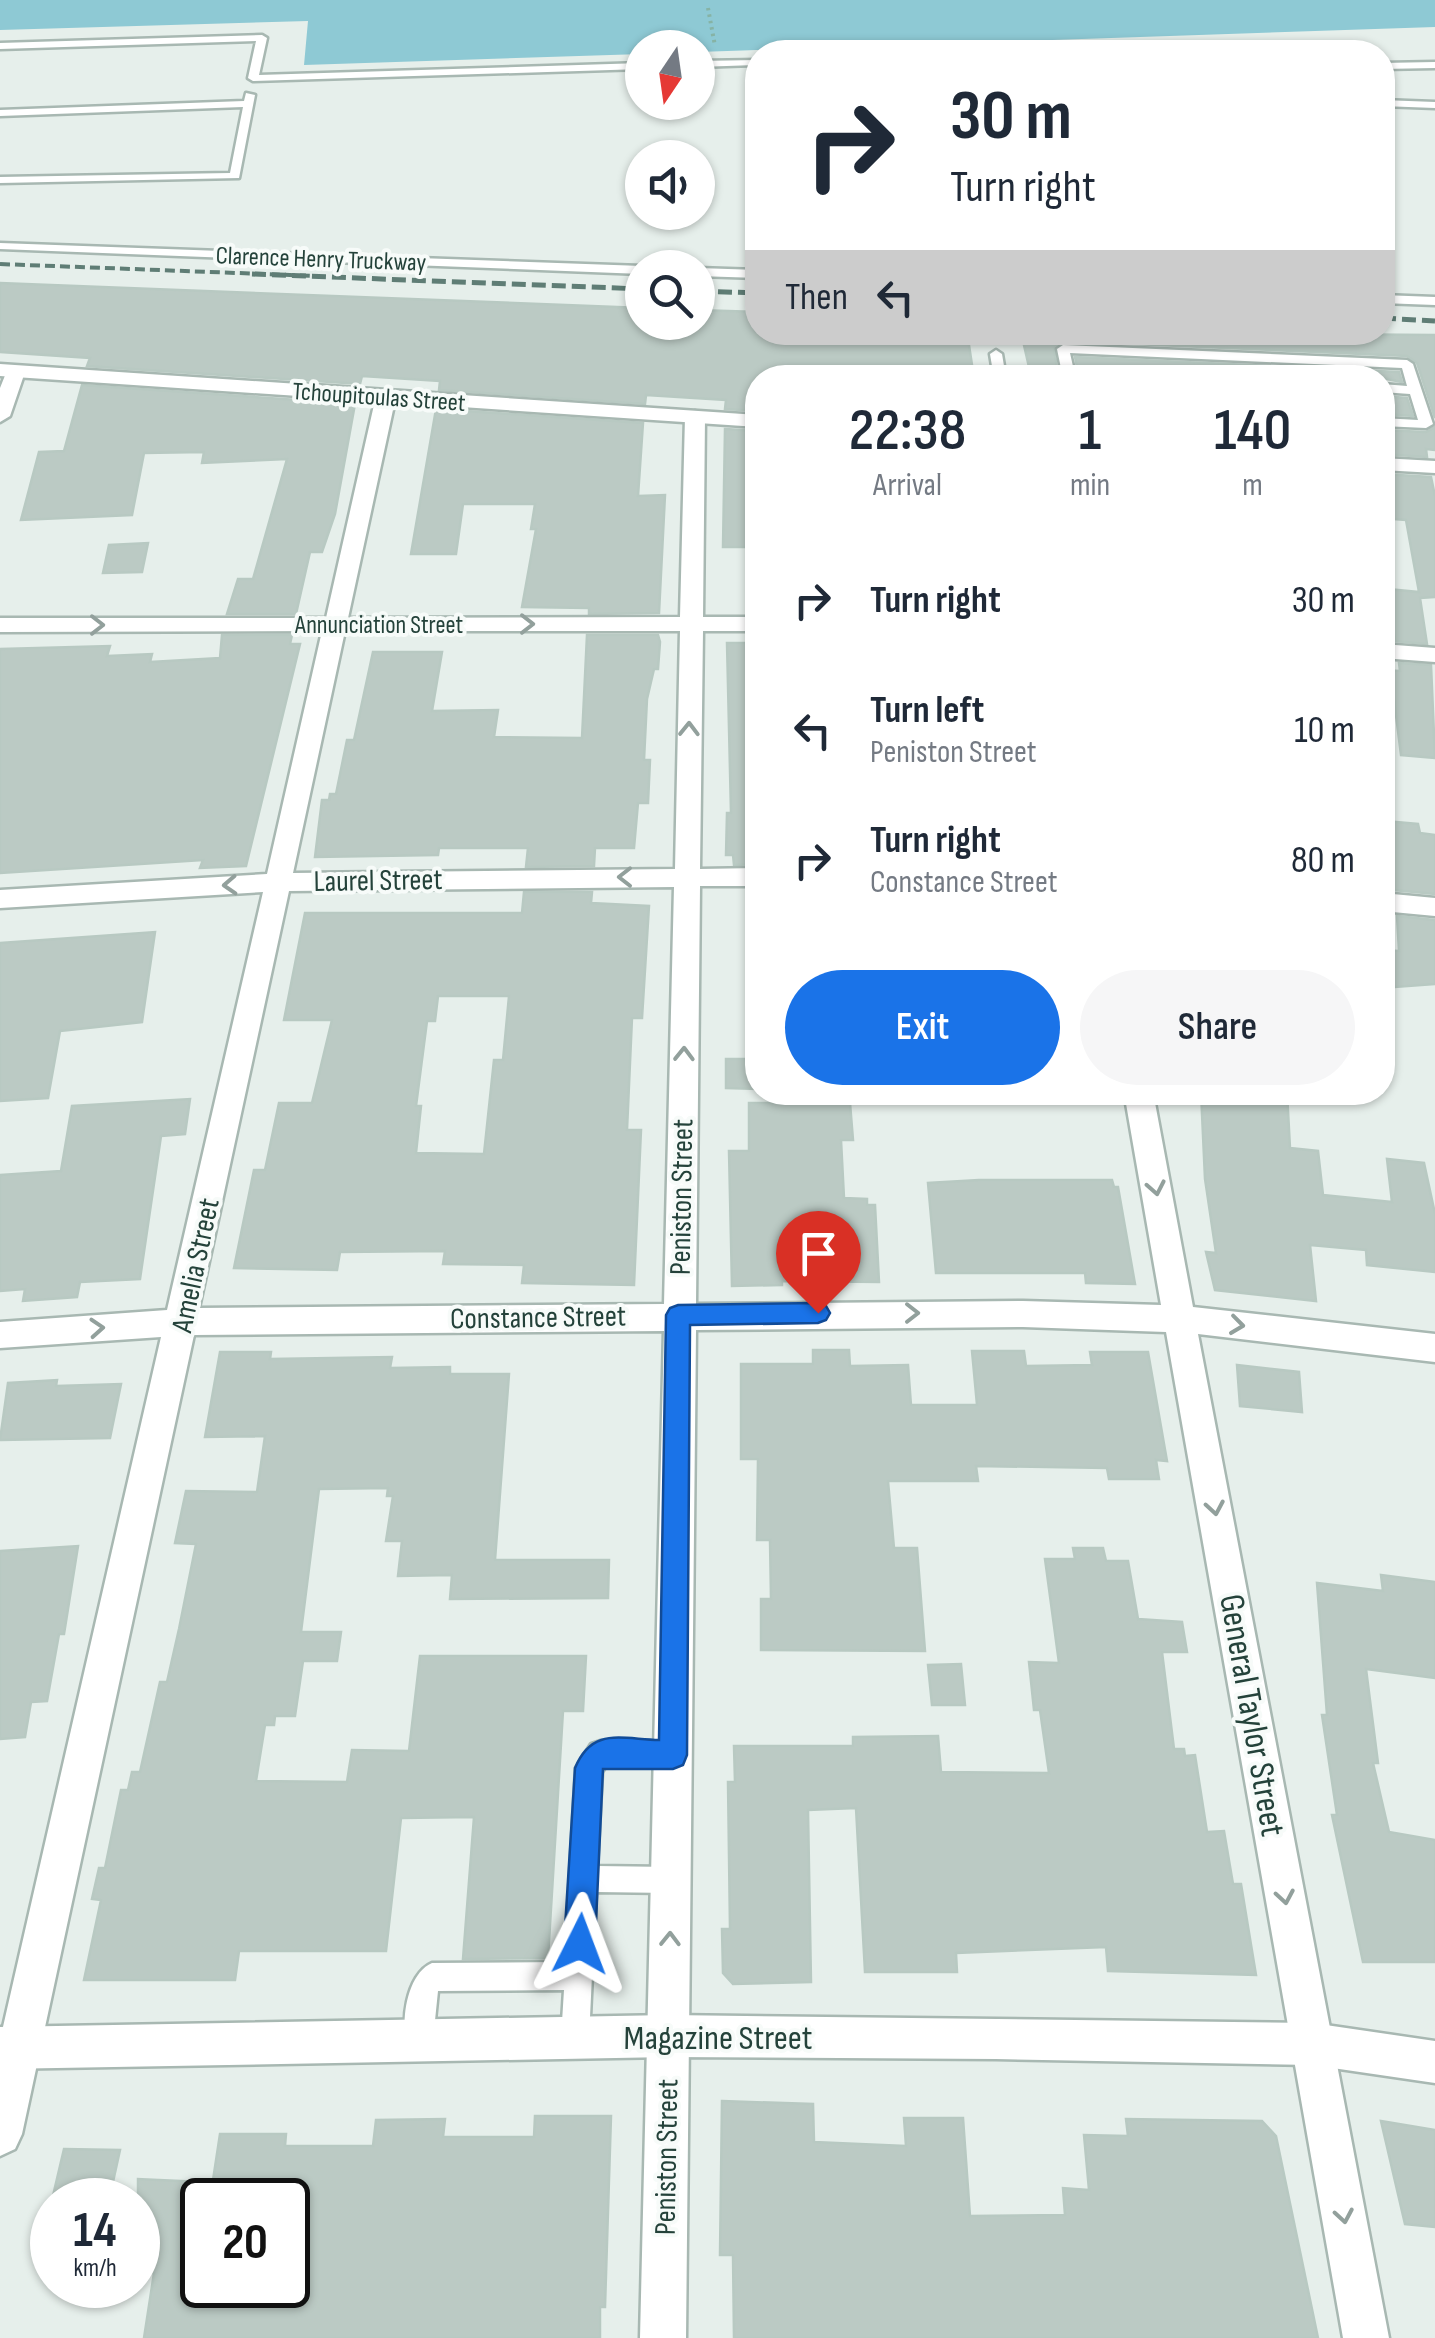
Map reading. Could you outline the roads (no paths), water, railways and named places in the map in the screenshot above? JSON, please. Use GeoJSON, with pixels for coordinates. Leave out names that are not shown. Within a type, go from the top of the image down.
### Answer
{"type":"FeatureCollection","features":[{"type":"Feature","properties":{"kind":"street","name":"Tchoupitoulas Street"},"geometry":{"type":"LineString","coordinates":[[7,371],[745,420]]}},
{"type":"Feature","properties":{"kind":"street"},"geometry":{"type":"LineString","coordinates":[[0,416],[7,371]]}},
{"type":"Feature","properties":{"kind":"street","name":"Amelia Street"},"geometry":{"type":"LineString","coordinates":[[0,2134],[10,2047],[182,1322],[386,396]]}},
{"type":"Feature","properties":{"kind":"street","name":"Peniston Street"},"geometry":{"type":"LineString","coordinates":[[663,2338],[695,417]]}},
{"type":"Feature","properties":{"kind":"street"},"geometry":{"type":"LineString","coordinates":[[1395,465],[1435,467]]}},
{"type":"Feature","properties":{"kind":"street","name":"Annunciation Street"},"geometry":{"type":"LineString","coordinates":[[0,626],[745,624]]}},
{"type":"Feature","properties":{"kind":"street"},"geometry":{"type":"LineString","coordinates":[[1395,651],[1435,655]]}},
{"type":"Feature","properties":{"kind":"street","name":"Laurel Street"},"geometry":{"type":"LineString","coordinates":[[0,899],[278,882],[745,877]]}},
{"type":"Feature","properties":{"kind":"street"},"geometry":{"type":"LineString","coordinates":[[1395,903],[1435,907]]}},
{"type":"Feature","properties":{"kind":"street","name":"General Taylor Street"},"geometry":{"type":"LineString","coordinates":[[1140,1105],[1366,2338]]}},
{"type":"Feature","properties":{"kind":"street","name":"Constance Street"},"geometry":{"type":"LineString","coordinates":[[0,1335],[182,1322],[1004,1314],[1181,1319],[1435,1348]]}},
{"type":"Feature","properties":{"kind":"street","name":"Magazine Street"},"geometry":{"type":"LineString","coordinates":[[10,2047],[669,2036],[1312,2044],[1435,2062]]}},
{"type":"Feature","properties":{"kind":"lane"},"geometry":{"type":"LineString","coordinates":[[0,46],[262,38],[235,176],[0,180]]}},
{"type":"Feature","properties":{"kind":"lane"},"geometry":{"type":"LineString","coordinates":[[715,63],[745,62]]}},
{"type":"Feature","properties":{"kind":"lane"},"geometry":{"type":"LineString","coordinates":[[1395,66],[1435,65]]}},
{"type":"Feature","properties":{"kind":"lane"},"geometry":{"type":"LineString","coordinates":[[254,78],[625,67]]}},
{"type":"Feature","properties":{"kind":"lane"},"geometry":{"type":"LineString","coordinates":[[0,113],[249,104]]}},
{"type":"Feature","properties":{"kind":"lane"},"geometry":{"type":"LineString","coordinates":[[1395,104],[1435,105]]}},
{"type":"Feature","properties":{"kind":"lane","name":"Clarence Henry Truckway"},"geometry":{"type":"LineString","coordinates":[[0,246],[625,269]]}},
{"type":"Feature","properties":{"kind":"lane"},"geometry":{"type":"LineString","coordinates":[[715,273],[745,274]]}},
{"type":"Feature","properties":{"kind":"lane"},"geometry":{"type":"LineString","coordinates":[[1395,299],[1435,301]]}},
{"type":"Feature","properties":{"kind":"lane"},"geometry":{"type":"LineString","coordinates":[[1067,365],[1064,349],[1407,364],[1430,424],[1395,423]]}},
{"type":"Feature","properties":{"kind":"lane"},"geometry":{"type":"LineString","coordinates":[[996,354],[998,365]]}},
{"type":"Feature","properties":{"kind":"lane"},"geometry":{"type":"LineString","coordinates":[[1395,389],[1415,390]]}},
{"type":"Feature","properties":{"kind":"lane"},"geometry":{"type":"LineString","coordinates":[[575,2038],[589,1768],[600,1753],[673,1755]]}},
{"type":"Feature","properties":{"kind":"lane"},"geometry":{"type":"LineString","coordinates":[[583,1879],[670,1880]]}},
{"type":"Feature","properties":{"kind":"lane"},"geometry":{"type":"LineString","coordinates":[[419,2040],[424,1986],[432,1978],[578,1976]]}},
{"type":"Feature","properties":{"kind":"water"},"geometry":{"type":"Polygon","coordinates":[[[0,0],[1435,0],[1435,27],[1052,40],[745,40],[745,50],[715,51],[715,30],[625,30],[625,55],[304,65],[308,21],[0,30],[0,0]]]}},
{"type":"Feature","properties":{"kind":"railway"},"geometry":{"type":"LineString","coordinates":[[0,264],[316,276]]}},
{"type":"Feature","properties":{"kind":"railway"},"geometry":{"type":"LineString","coordinates":[[252,274],[625,288]]}},
{"type":"Feature","properties":{"kind":"railway"},"geometry":{"type":"LineString","coordinates":[[715,292],[745,293]]}},
{"type":"Feature","properties":{"kind":"railway"},"geometry":{"type":"LineString","coordinates":[[1395,319],[1435,321]]}}]}
